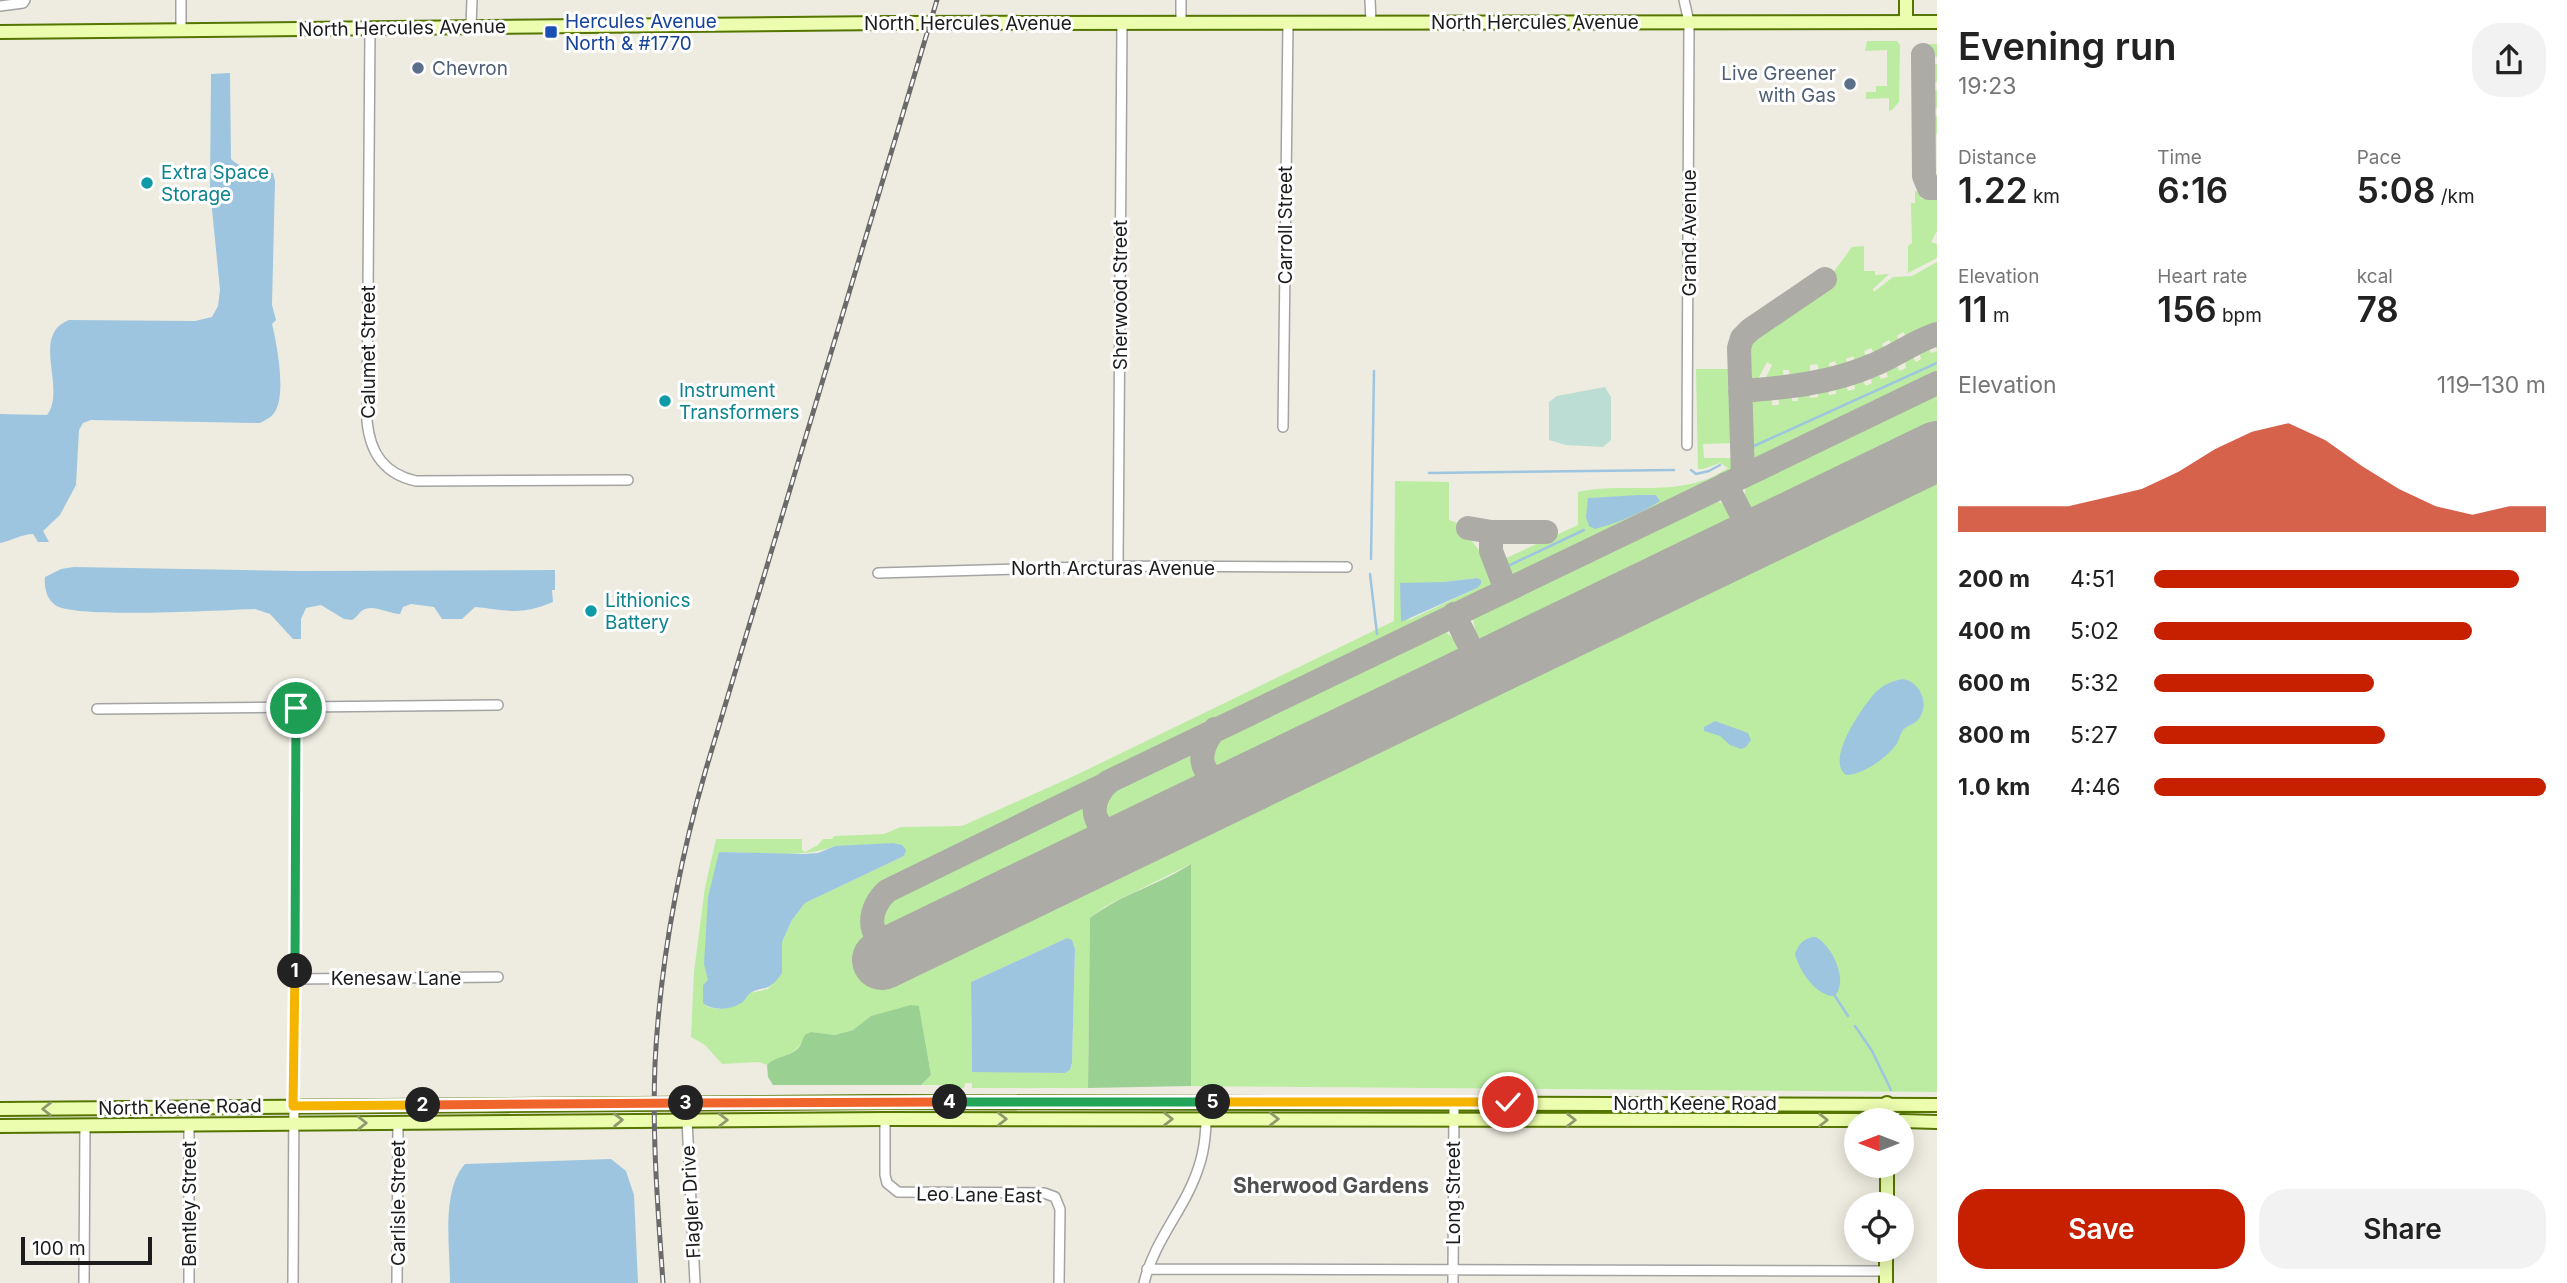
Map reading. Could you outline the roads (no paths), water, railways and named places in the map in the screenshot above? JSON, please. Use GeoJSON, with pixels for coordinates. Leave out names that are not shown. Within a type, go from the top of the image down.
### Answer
{"type":"FeatureCollection","features":[{"type":"Feature","properties":{"kind":"main road"},"geometry":{"type":"LineString","coordinates":[[1906,0],[1906,22]]}},
{"type":"Feature","properties":{"kind":"main road","name":"North Hercules Avenue"},"geometry":{"type":"LineString","coordinates":[[0,32],[471,26],[1937,22]]}},
{"type":"Feature","properties":{"kind":"main road","name":"North Keene Road"},"geometry":{"type":"LineString","coordinates":[[0,1109],[654,1103],[1454,1102],[1937,1105]]}},
{"type":"Feature","properties":{"kind":"main road"},"geometry":{"type":"LineString","coordinates":[[1887,1103],[1887,1108]]}},
{"type":"Feature","properties":{"kind":"main road","name":"North Keene Road"},"geometry":{"type":"LineString","coordinates":[[0,1126],[885,1119],[1844,1121]]}},
{"type":"Feature","properties":{"kind":"main road"},"geometry":{"type":"LineString","coordinates":[[1914,1121],[1937,1122]]}},
{"type":"Feature","properties":{"kind":"street"},"geometry":{"type":"LineString","coordinates":[[0,6],[15,6],[25,0]]}},
{"type":"Feature","properties":{"kind":"street"},"geometry":{"type":"LineString","coordinates":[[181,0],[181,30]]}},
{"type":"Feature","properties":{"kind":"street"},"geometry":{"type":"LineString","coordinates":[[471,26],[472,0]]}},
{"type":"Feature","properties":{"kind":"street"},"geometry":{"type":"LineString","coordinates":[[1181,0],[1181,23]]}},
{"type":"Feature","properties":{"kind":"street"},"geometry":{"type":"LineString","coordinates":[[1370,0],[1371,22]]}},
{"type":"Feature","properties":{"kind":"street","name":"Grand Avenue"},"geometry":{"type":"LineString","coordinates":[[1684,0],[1689,22],[1688,445]]}},
{"type":"Feature","properties":{"kind":"street","name":"Sherwood Street"},"geometry":{"type":"LineString","coordinates":[[1118,566],[1122,23]]}},
{"type":"Feature","properties":{"kind":"street","name":"Carroll Street"},"geometry":{"type":"LineString","coordinates":[[1283,427],[1287,23]]}},
{"type":"Feature","properties":{"kind":"street","name":"Calumet Street"},"geometry":{"type":"LineString","coordinates":[[370,28],[367,421],[373,452],[392,472],[416,481],[628,480]]}},
{"type":"Feature","properties":{"kind":"street","name":"North Arcturas Avenue"},"geometry":{"type":"LineString","coordinates":[[878,573],[1118,566],[1347,567]]}},
{"type":"Feature","properties":{"kind":"street"},"geometry":{"type":"LineString","coordinates":[[97,709],[498,705]]}},
{"type":"Feature","properties":{"kind":"street"},"geometry":{"type":"LineString","coordinates":[[293,1283],[296,708]]}},
{"type":"Feature","properties":{"kind":"street","name":"Kenesaw Lane"},"geometry":{"type":"LineString","coordinates":[[295,979],[498,977]]}},
{"type":"Feature","properties":{"kind":"street"},"geometry":{"type":"LineString","coordinates":[[1144,1283],[1154,1250],[1199,1167],[1204,1148],[1207,1102]]}},
{"type":"Feature","properties":{"kind":"street","name":"Long Street"},"geometry":{"type":"LineString","coordinates":[[1453,1283],[1454,1102]]}},
{"type":"Feature","properties":{"kind":"street","name":"Leo Lane East"},"geometry":{"type":"LineString","coordinates":[[885,1119],[885,1175],[887,1183],[898,1192],[1044,1193],[1055,1197],[1060,1209],[1059,1283]]}},
{"type":"Feature","properties":{"kind":"street","name":"Flagler Drive"},"geometry":{"type":"LineString","coordinates":[[687,1120],[695,1283]]}},
{"type":"Feature","properties":{"kind":"street","name":"Carlisle Street"},"geometry":{"type":"LineString","coordinates":[[397,1283],[398,1122]]}},
{"type":"Feature","properties":{"kind":"street","name":"Bentley Street"},"geometry":{"type":"LineString","coordinates":[[189,1124],[189,1283]]}},
{"type":"Feature","properties":{"kind":"street"},"geometry":{"type":"LineString","coordinates":[[84,1283],[85,1125]]}},
{"type":"Feature","properties":{"kind":"street"},"geometry":{"type":"LineString","coordinates":[[1147,1269],[1453,1270],[1886,1277]]}},
{"type":"Feature","properties":{"kind":"waterway"},"geometry":{"type":"LineString","coordinates":[[1754,446],[1937,363]]}},
{"type":"Feature","properties":{"kind":"waterway"},"geometry":{"type":"LineString","coordinates":[[1371,559],[1374,371]]}},
{"type":"Feature","properties":{"kind":"waterway"},"geometry":{"type":"LineString","coordinates":[[1691,470],[1696,474],[1720,465]]}},
{"type":"Feature","properties":{"kind":"waterway"},"geometry":{"type":"LineString","coordinates":[[1429,473],[1674,470]]}},
{"type":"Feature","properties":{"kind":"waterway"},"geometry":{"type":"LineString","coordinates":[[1508,566],[1584,530]]}},
{"type":"Feature","properties":{"kind":"waterway"},"geometry":{"type":"LineString","coordinates":[[1370,574],[1377,634]]}},
{"type":"Feature","properties":{"kind":"waterway"},"geometry":{"type":"LineString","coordinates":[[1835,996],[1848,1016]]}},
{"type":"Feature","properties":{"kind":"waterway"},"geometry":{"type":"LineString","coordinates":[[1855,1026],[1872,1051],[1891,1090]]}},
{"type":"Feature","properties":{"kind":"railway"},"geometry":{"type":"LineString","coordinates":[[663,1283],[657,1201],[655,1064],[661,989],[679,878],[706,769],[937,0]]}},
{"type":"Feature","properties":{"kind":"place","name":"Hercules Avenue North & #1770"},"geometry":{"type":"Point","coordinates":[551,32]}},
{"type":"Feature","properties":{"kind":"place","name":"Chevron"},"geometry":{"type":"Point","coordinates":[418,68]}},
{"type":"Feature","properties":{"kind":"place","name":"Live Greener with Gas"},"geometry":{"type":"Point","coordinates":[1850,84]}},
{"type":"Feature","properties":{"kind":"place","name":"Extra Space Storage"},"geometry":{"type":"Point","coordinates":[147,183]}},
{"type":"Feature","properties":{"kind":"place","name":"Instrument Transformers"},"geometry":{"type":"Point","coordinates":[665,401]}},
{"type":"Feature","properties":{"kind":"place","name":"Lithionics Battery"},"geometry":{"type":"Point","coordinates":[591,611]}},
{"type":"Feature","properties":{"kind":"district","name":"Sherwood Gardens"},"geometry":{"type":"Point","coordinates":[1331,1185]}}]}
